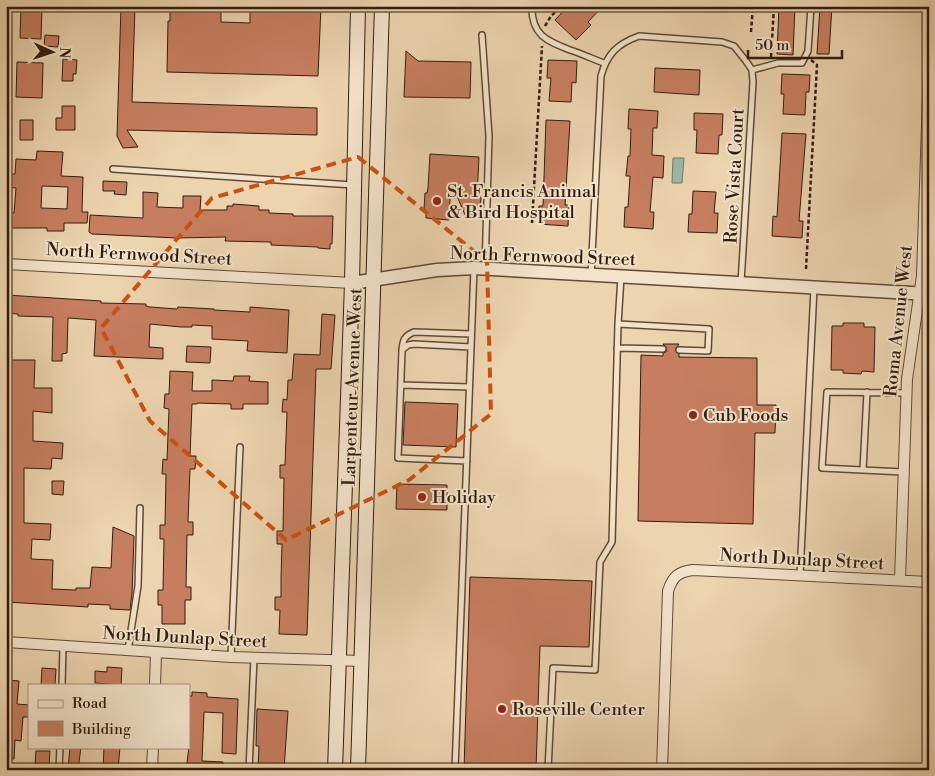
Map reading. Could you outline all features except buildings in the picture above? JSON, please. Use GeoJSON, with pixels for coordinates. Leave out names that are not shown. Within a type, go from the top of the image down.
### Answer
{"type":"FeatureCollection","features":[{"type":"Feature","properties":{"kind":"main road","name":"Larpenteur Avenue West"},"geometry":{"type":"LineString","coordinates":[[335,770],[352,283],[358,6]]}},
{"type":"Feature","properties":{"kind":"main road","name":"Larpenteur Avenue West"},"geometry":{"type":"LineString","coordinates":[[358,770],[382,6]]}},
{"type":"Feature","properties":{"kind":"street","name":"Roma Avenue West"},"geometry":{"type":"LineString","coordinates":[[900,580],[906,393],[914,318],[924,294],[929,65]]}},
{"type":"Feature","properties":{"kind":"street","name":"North Fernwood Street"},"geometry":{"type":"LineString","coordinates":[[6,264],[352,283],[437,270],[480,268],[924,294]]}},
{"type":"Feature","properties":{"kind":"street","name":"North Dunlap Street"},"geometry":{"type":"LineString","coordinates":[[662,770],[668,591],[674,576],[693,570],[929,582]]}},
{"type":"Feature","properties":{"kind":"street","name":"North Dunlap Street"},"geometry":{"type":"LineString","coordinates":[[6,642],[231,657],[362,661]]}},
{"type":"Feature","properties":{"kind":"street"},"geometry":{"type":"LineString","coordinates":[[155,684],[156,652]]}},
{"type":"Feature","properties":{"kind":"street"},"geometry":{"type":"LineString","coordinates":[[152,770],[153,748]]}},
{"type":"Feature","properties":{"kind":"lane"},"geometry":{"type":"LineString","coordinates":[[532,6],[534,25],[542,37],[550,42],[604,63]]}},
{"type":"Feature","properties":{"kind":"lane"},"geometry":{"type":"LineString","coordinates":[[591,275],[601,76],[604,63],[613,51],[626,41],[639,36],[722,42],[734,46],[752,70],[778,63],[802,63],[808,51],[811,6]]}},
{"type":"Feature","properties":{"kind":"lane"},"geometry":{"type":"LineString","coordinates":[[455,770],[471,334],[480,268],[489,136],[482,35]]}},
{"type":"Feature","properties":{"kind":"lane","name":"Rose Vista Court"},"geometry":{"type":"LineString","coordinates":[[741,283],[753,82],[752,70]]}},
{"type":"Feature","properties":{"kind":"lane"},"geometry":{"type":"LineString","coordinates":[[113,169],[354,185]]}},
{"type":"Feature","properties":{"kind":"lane"},"geometry":{"type":"LineString","coordinates":[[548,770],[553,668],[594,670],[600,562],[612,542],[617,348],[621,276]]}},
{"type":"Feature","properties":{"kind":"lane"},"geometry":{"type":"LineString","coordinates":[[800,575],[814,288]]}},
{"type":"Feature","properties":{"kind":"lane"},"geometry":{"type":"LineString","coordinates":[[618,324],[709,330],[708,351],[679,350]]}},
{"type":"Feature","properties":{"kind":"lane"},"geometry":{"type":"LineString","coordinates":[[467,461],[398,458],[403,340],[407,335],[414,332],[471,334]]}},
{"type":"Feature","properties":{"kind":"lane"},"geometry":{"type":"LineString","coordinates":[[402,350],[414,344],[471,347]]}},
{"type":"Feature","properties":{"kind":"lane"},"geometry":{"type":"LineString","coordinates":[[617,348],[663,349]]}},
{"type":"Feature","properties":{"kind":"lane"},"geometry":{"type":"LineString","coordinates":[[401,385],[470,387]]}},
{"type":"Feature","properties":{"kind":"lane"},"geometry":{"type":"LineString","coordinates":[[903,472],[822,468],[827,392],[906,393]]}},
{"type":"Feature","properties":{"kind":"lane"},"geometry":{"type":"LineString","coordinates":[[863,470],[867,392]]}},
{"type":"Feature","properties":{"kind":"lane"},"geometry":{"type":"LineString","coordinates":[[231,657],[240,447]]}},
{"type":"Feature","properties":{"kind":"lane"},"geometry":{"type":"LineString","coordinates":[[128,651],[138,586],[140,508]]}},
{"type":"Feature","properties":{"kind":"lane"},"geometry":{"type":"LineString","coordinates":[[62,684],[63,647]]}},
{"type":"Feature","properties":{"kind":"lane"},"geometry":{"type":"LineString","coordinates":[[249,770],[254,658]]}},
{"type":"Feature","properties":{"kind":"lane"},"geometry":{"type":"LineString","coordinates":[[59,770],[60,748]]}},
{"type":"Feature","properties":{"kind":"path"},"geometry":{"type":"LineString","coordinates":[[532,223],[543,28],[551,16],[562,6]]}},
{"type":"Feature","properties":{"kind":"path"},"geometry":{"type":"LineString","coordinates":[[751,32],[753,6]]}},
{"type":"Feature","properties":{"kind":"path"},"geometry":{"type":"LineString","coordinates":[[771,58],[774,6]]}},
{"type":"Feature","properties":{"kind":"path"},"geometry":{"type":"LineString","coordinates":[[806,56],[817,65],[806,269]]}},
{"type":"Feature","properties":{"kind":"highlighted area"},"geometry":{"type":"Polygon","coordinates":[[[358,157],[487,262],[491,414],[409,480],[286,540],[150,421],[101,328],[212,198],[358,157]]]}},
{"type":"Feature","properties":{"kind":"shaded area"},"geometry":{"type":"Polygon","coordinates":[[[673,158],[684,158],[682,183],[672,183],[673,158]]]}},
{"type":"Feature","properties":{"kind":"place","name":"St. Francis Animal & Bird Hospital"},"geometry":{"type":"Point","coordinates":[437,201]}},
{"type":"Feature","properties":{"kind":"place","name":"Cub Foods"},"geometry":{"type":"Point","coordinates":[693,415]}},
{"type":"Feature","properties":{"kind":"place","name":"Holiday"},"geometry":{"type":"Point","coordinates":[422,497]}},
{"type":"Feature","properties":{"kind":"place","name":"Roseville Center"},"geometry":{"type":"Point","coordinates":[502,709]}}]}
